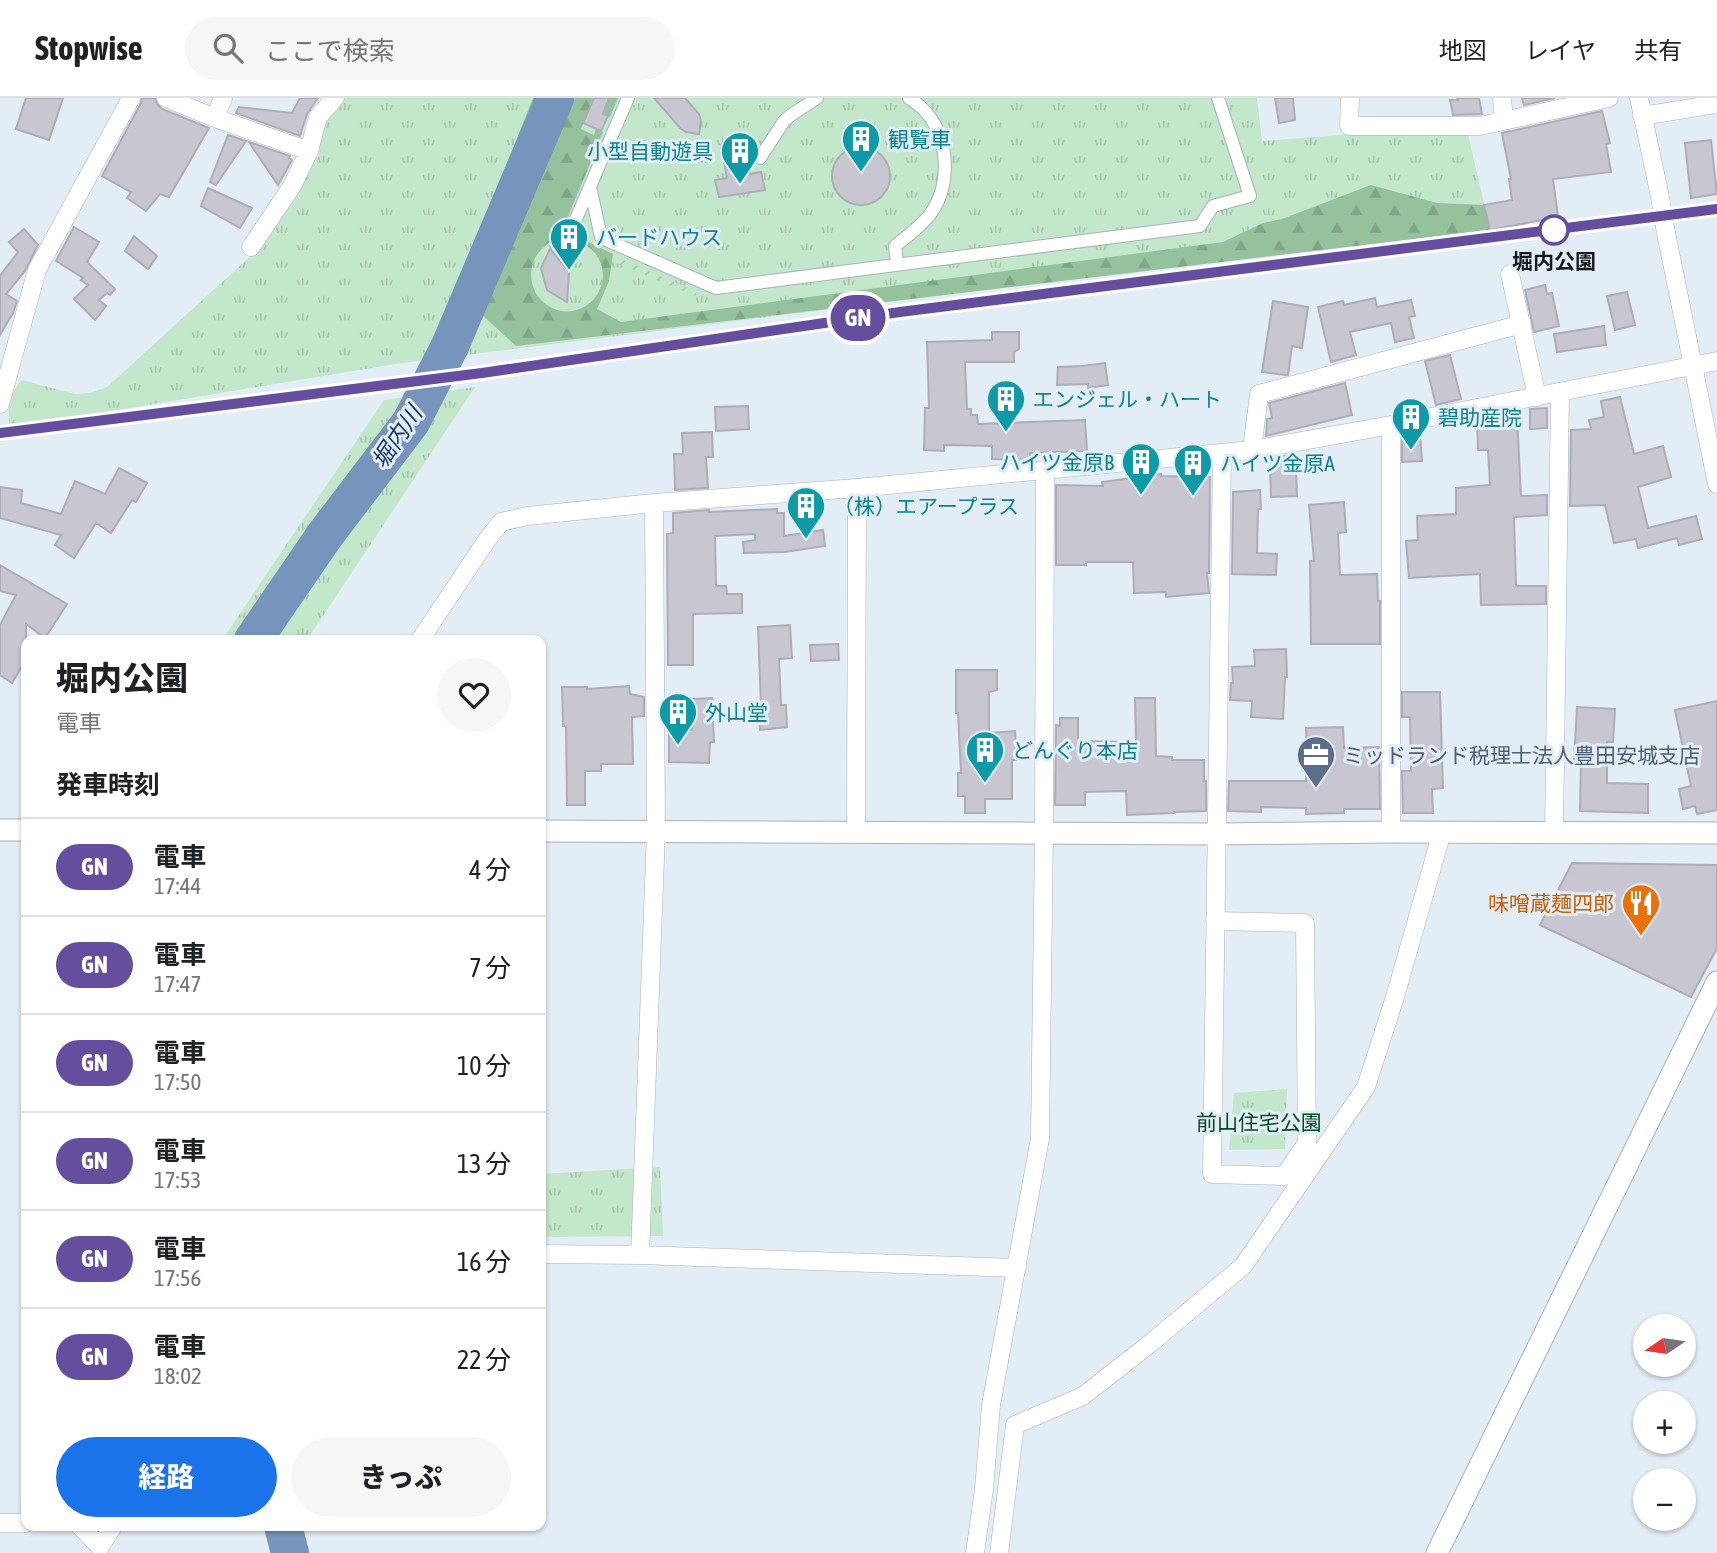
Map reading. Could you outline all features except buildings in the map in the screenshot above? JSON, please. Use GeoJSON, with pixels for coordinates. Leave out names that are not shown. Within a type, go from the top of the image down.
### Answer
{"type":"FeatureCollection","features":[{"type":"Feature","properties":{"kind":"street"},"geometry":{"type":"LineString","coordinates":[[0,404],[37,270],[131,98]]}},
{"type":"Feature","properties":{"kind":"street"},"geometry":{"type":"LineString","coordinates":[[166,98],[309,151]]}},
{"type":"Feature","properties":{"kind":"street"},"geometry":{"type":"LineString","coordinates":[[215,118],[223,98]]}},
{"type":"Feature","properties":{"kind":"street"},"geometry":{"type":"LineString","coordinates":[[251,247],[292,186],[309,151],[318,117],[335,98]]}},
{"type":"Feature","properties":{"kind":"street"},"geometry":{"type":"LineString","coordinates":[[570,233],[628,98]]}},
{"type":"Feature","properties":{"kind":"street"},"geometry":{"type":"LineString","coordinates":[[760,158],[784,121],[817,98]]}},
{"type":"Feature","properties":{"kind":"street"},"geometry":{"type":"LineString","coordinates":[[590,187],[602,238],[716,288],[1200,226],[1213,206],[1250,196],[1219,98]]}},
{"type":"Feature","properties":{"kind":"street"},"geometry":{"type":"LineString","coordinates":[[1350,98],[1349,126],[1480,126],[1609,98]]}},
{"type":"Feature","properties":{"kind":"street"},"geometry":{"type":"LineString","coordinates":[[1502,98],[1503,121]]}},
{"type":"Feature","properties":{"kind":"street"},"geometry":{"type":"LineString","coordinates":[[897,263],[895,246],[931,214],[943,187],[946,161],[939,134],[916,100]]}},
{"type":"Feature","properties":{"kind":"street"},"geometry":{"type":"LineString","coordinates":[[1717,104],[1640,107],[1660,192],[1717,484]]}},
{"type":"Feature","properties":{"kind":"street"},"geometry":{"type":"LineString","coordinates":[[1510,274],[1537,397]]}},
{"type":"Feature","properties":{"kind":"street"},"geometry":{"type":"LineString","coordinates":[[1252,450],[1259,394],[1522,324]]}},
{"type":"Feature","properties":{"kind":"street"},"geometry":{"type":"LineString","coordinates":[[423,635],[501,522],[527,516],[1222,454],[1391,425],[1717,361]]}},
{"type":"Feature","properties":{"kind":"street"},"geometry":{"type":"LineString","coordinates":[[1555,833],[1560,392]]}},
{"type":"Feature","properties":{"kind":"street"},"geometry":{"type":"LineString","coordinates":[[1391,425],[1391,832]]}},
{"type":"Feature","properties":{"kind":"street"},"geometry":{"type":"LineString","coordinates":[[1215,920],[1305,923],[1307,1143],[1284,1176],[1212,1174],[1215,920],[1222,454]]}},
{"type":"Feature","properties":{"kind":"street"},"geometry":{"type":"LineString","coordinates":[[975,1553],[991,1405],[1040,1138],[1045,470]]}},
{"type":"Feature","properties":{"kind":"street"},"geometry":{"type":"LineString","coordinates":[[856,832],[858,488]]}},
{"type":"Feature","properties":{"kind":"street"},"geometry":{"type":"LineString","coordinates":[[640,1255],[656,831],[654,503]]}},
{"type":"Feature","properties":{"kind":"street"},"geometry":{"type":"LineString","coordinates":[[0,830],[21,830]]}},
{"type":"Feature","properties":{"kind":"street"},"geometry":{"type":"LineString","coordinates":[[546,831],[1717,833]]}},
{"type":"Feature","properties":{"kind":"street"},"geometry":{"type":"LineString","coordinates":[[999,1553],[1015,1425],[1083,1396],[1243,1266],[1366,1087],[1395,998],[1442,832]]}},
{"type":"Feature","properties":{"kind":"street"},"geometry":{"type":"LineString","coordinates":[[1437,1553],[1717,982]]}},
{"type":"Feature","properties":{"kind":"street"},"geometry":{"type":"LineString","coordinates":[[546,1254],[1017,1268]]}},
{"type":"Feature","properties":{"kind":"street"},"geometry":{"type":"LineString","coordinates":[[0,1523],[21,1523]]}},
{"type":"Feature","properties":{"kind":"street"},"geometry":{"type":"LineString","coordinates":[[85,1531],[100,1547],[110,1531]]}},
{"type":"Feature","properties":{"kind":"green space","name":"堀内公園"},"geometry":{"type":"Polygon","coordinates":[[[339,98],[1257,98],[1262,141],[1352,134],[1467,130],[1490,230],[1397,238],[395,364],[10,428],[10,402],[21,380],[75,394],[90,393],[107,387],[254,253],[319,154],[320,119],[339,98]]]}},
{"type":"Feature","properties":{"kind":"green space"},"geometry":{"type":"Polygon","coordinates":[[[533,98],[618,98],[610,117],[603,114],[605,109],[591,104],[581,129],[594,135],[596,129],[603,132],[565,224],[558,235],[538,254],[531,274],[535,292],[546,304],[568,311],[581,309],[592,301],[600,290],[603,277],[601,263],[592,250],[577,240],[578,237],[613,254],[609,281],[597,309],[621,322],[1223,242],[1263,223],[1282,219],[1371,185],[1437,203],[1484,205],[1490,230],[516,346],[456,291],[533,98]]]}},
{"type":"Feature","properties":{"kind":"green space"},"geometry":{"type":"Polygon","coordinates":[[[617,257],[697,292],[695,296],[614,262],[617,257]]]}},
{"type":"Feature","properties":{"kind":"green space"},"geometry":{"type":"Polygon","coordinates":[[[475,387],[310,635],[225,635],[384,400],[475,387]]]}},
{"type":"Feature","properties":{"kind":"green space","name":"前山住宅公園"},"geometry":{"type":"Polygon","coordinates":[[[1287,1089],[1285,1149],[1229,1150],[1234,1093],[1287,1089]]]}},
{"type":"Feature","properties":{"kind":"green space"},"geometry":{"type":"Polygon","coordinates":[[[660,1167],[663,1236],[546,1237],[546,1174],[660,1167]]]}},
{"type":"Feature","properties":{"kind":"waterway","name":"堀内川"},"geometry":{"type":"LineString","coordinates":[[256,635],[325,535],[411,422],[450,346],[555,98]]}},
{"type":"Feature","properties":{"kind":"waterway","name":"堀内川"},"geometry":{"type":"LineString","coordinates":[[284,1531],[290,1553]]}},
{"type":"Feature","properties":{"kind":"railway"},"geometry":{"type":"LineString","coordinates":[[0,433],[483,373],[900,311],[1717,209]]}},
{"type":"Feature","properties":{"kind":"train","name":"GN"},"geometry":{"type":"LineString","coordinates":[[0,433],[482,373],[900,312],[1717,209]]}},
{"type":"Feature","properties":{"kind":"place","name":"観覧車"},"geometry":{"type":"Point","coordinates":[861,173]}},
{"type":"Feature","properties":{"kind":"place","name":"小型自動遊具"},"geometry":{"type":"Point","coordinates":[740,185]}},
{"type":"Feature","properties":{"kind":"place","name":"堀内公園"},"geometry":{"type":"Point","coordinates":[1554,230]}},
{"type":"Feature","properties":{"kind":"place","name":"バードハウス"},"geometry":{"type":"Point","coordinates":[569,271]}},
{"type":"Feature","properties":{"kind":"place","name":"エンジェル・ハート"},"geometry":{"type":"Point","coordinates":[1006,433]}},
{"type":"Feature","properties":{"kind":"place","name":"碧助産院"},"geometry":{"type":"Point","coordinates":[1411,451]}},
{"type":"Feature","properties":{"kind":"place","name":"ハイツ金原B"},"geometry":{"type":"Point","coordinates":[1141,496]}},
{"type":"Feature","properties":{"kind":"place","name":"ハイツ金原A"},"geometry":{"type":"Point","coordinates":[1193,497]}},
{"type":"Feature","properties":{"kind":"place","name":"（株）エアープラス"},"geometry":{"type":"Point","coordinates":[806,540]}},
{"type":"Feature","properties":{"kind":"place","name":"外山堂"},"geometry":{"type":"Point","coordinates":[678,746]}},
{"type":"Feature","properties":{"kind":"place","name":"どんぐり本店"},"geometry":{"type":"Point","coordinates":[985,784]}},
{"type":"Feature","properties":{"kind":"place","name":"ミッドランド税理士法人豊田安城支店"},"geometry":{"type":"Point","coordinates":[1316,789]}},
{"type":"Feature","properties":{"kind":"place","name":"味噌蔵麺四郎"},"geometry":{"type":"Point","coordinates":[1641,937]}}]}
